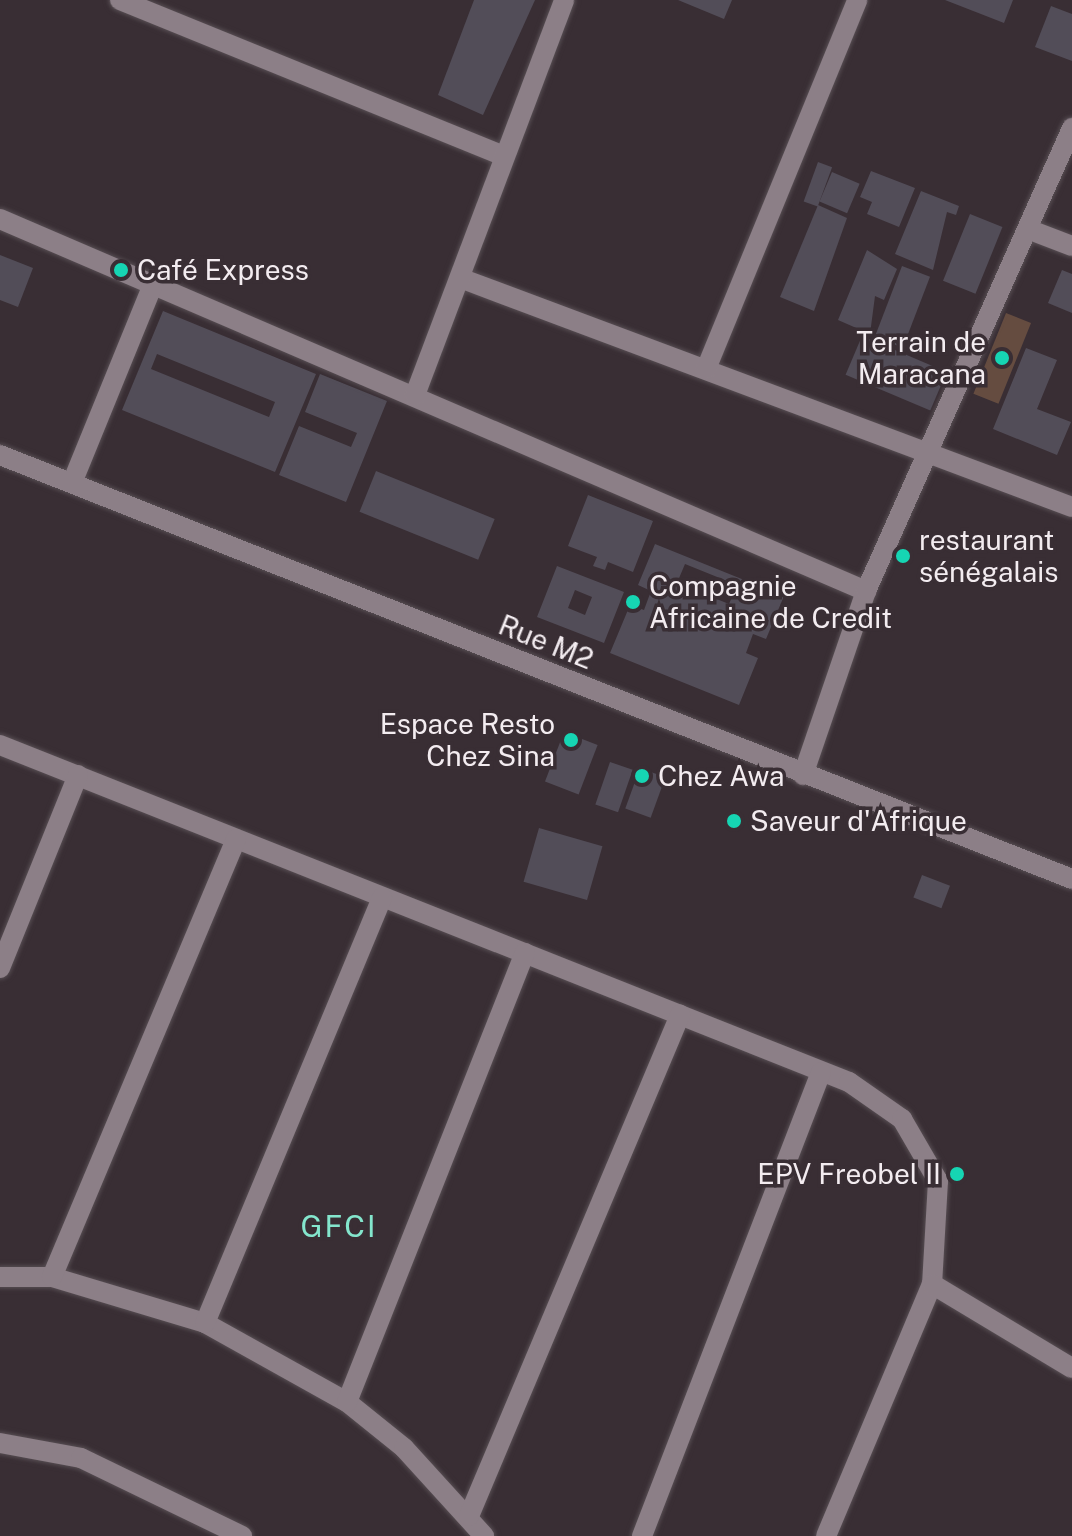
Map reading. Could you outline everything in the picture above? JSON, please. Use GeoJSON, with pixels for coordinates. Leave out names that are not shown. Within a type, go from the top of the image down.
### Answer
{"type":"FeatureCollection","features":[{"type":"Feature","properties":{"kind":"street"},"geometry":{"type":"LineString","coordinates":[[120,0],[505,156]]}},
{"type":"Feature","properties":{"kind":"street"},"geometry":{"type":"LineString","coordinates":[[415,395],[564,0]]}},
{"type":"Feature","properties":{"kind":"street"},"geometry":{"type":"LineString","coordinates":[[706,369],[857,0]]}},
{"type":"Feature","properties":{"kind":"street"},"geometry":{"type":"LineString","coordinates":[[803,775],[866,591],[1030,230],[1072,128]]}},
{"type":"Feature","properties":{"kind":"street"},"geometry":{"type":"LineString","coordinates":[[0,219],[154,282],[866,591]]}},
{"type":"Feature","properties":{"kind":"street"},"geometry":{"type":"LineString","coordinates":[[1030,230],[1072,246]]}},
{"type":"Feature","properties":{"kind":"street"},"geometry":{"type":"LineString","coordinates":[[460,278],[930,451],[1072,507]]}},
{"type":"Feature","properties":{"kind":"street"},"geometry":{"type":"LineString","coordinates":[[72,483],[154,282]]}},
{"type":"Feature","properties":{"kind":"street","name":"Rue M2"},"geometry":{"type":"LineString","coordinates":[[0,455],[1072,879]]}},
{"type":"Feature","properties":{"kind":"street"},"geometry":{"type":"LineString","coordinates":[[0,745],[821,1072],[883,1102],[925,1150],[938,1181],[932,1284],[826,1536]]}},
{"type":"Feature","properties":{"kind":"street"},"geometry":{"type":"LineString","coordinates":[[0,968],[78,775]]}},
{"type":"Feature","properties":{"kind":"street"},"geometry":{"type":"LineString","coordinates":[[52,1277],[236,839]]}},
{"type":"Feature","properties":{"kind":"street"},"geometry":{"type":"LineString","coordinates":[[205,1323],[382,897]]}},
{"type":"Feature","properties":{"kind":"street"},"geometry":{"type":"LineString","coordinates":[[347,1402],[525,953]]}},
{"type":"Feature","properties":{"kind":"street"},"geometry":{"type":"LineString","coordinates":[[469,1516],[680,1015]]}},
{"type":"Feature","properties":{"kind":"street"},"geometry":{"type":"LineString","coordinates":[[642,1536],[821,1072]]}},
{"type":"Feature","properties":{"kind":"street"},"geometry":{"type":"LineString","coordinates":[[0,1277],[52,1277],[205,1323],[347,1402],[469,1516],[484,1536]]}},
{"type":"Feature","properties":{"kind":"street"},"geometry":{"type":"LineString","coordinates":[[932,1284],[1072,1368]]}},
{"type":"Feature","properties":{"kind":"street"},"geometry":{"type":"LineString","coordinates":[[0,1443],[81,1458],[242,1536]]}},
{"type":"Feature","properties":{"kind":"shaded area","name":"Terrain de Maracana"},"geometry":{"type":"Polygon","coordinates":[[[1006,313],[1031,323],[998,404],[973,394],[1006,313]]]}},
{"type":"Feature","properties":{"kind":"building"},"geometry":{"type":"Polygon","coordinates":[[[474,0],[535,0],[483,115],[438,95],[474,0]]]}},
{"type":"Feature","properties":{"kind":"building"},"geometry":{"type":"Polygon","coordinates":[[[678,0],[732,0],[724,19],[678,0]]]}},
{"type":"Feature","properties":{"kind":"building"},"geometry":{"type":"Polygon","coordinates":[[[945,0],[1013,0],[1004,23],[945,0]]]}},
{"type":"Feature","properties":{"kind":"building"},"geometry":{"type":"Polygon","coordinates":[[[1051,6],[1072,14],[1072,61],[1035,47],[1051,6]]]}},
{"type":"Feature","properties":{"kind":"building"},"geometry":{"type":"Polygon","coordinates":[[[818,162],[832,167],[818,207],[804,201],[818,162]]]}},
{"type":"Feature","properties":{"kind":"building"},"geometry":{"type":"Polygon","coordinates":[[[871,171],[915,188],[899,227],[867,214],[872,202],[860,197],[871,171]]]}},
{"type":"Feature","properties":{"kind":"building"},"geometry":{"type":"Polygon","coordinates":[[[832,172],[860,184],[847,213],[819,201],[832,172]]]}},
{"type":"Feature","properties":{"kind":"building"},"geometry":{"type":"Polygon","coordinates":[[[921,191],[959,206],[956,215],[947,212],[933,270],[895,254],[921,191]]]}},
{"type":"Feature","properties":{"kind":"building"},"geometry":{"type":"Polygon","coordinates":[[[818,205],[847,218],[814,311],[780,297],[818,205]]]}},
{"type":"Feature","properties":{"kind":"building"},"geometry":{"type":"Polygon","coordinates":[[[970,214],[1002,227],[975,294],[943,281],[970,214]]]}},
{"type":"Feature","properties":{"kind":"building"},"geometry":{"type":"Polygon","coordinates":[[[867,250],[897,269],[884,300],[875,296],[870,334],[838,320],[867,250]]]}},
{"type":"Feature","properties":{"kind":"building"},"geometry":{"type":"Polygon","coordinates":[[[0,255],[33,268],[18,307],[0,300],[0,255]]]}},
{"type":"Feature","properties":{"kind":"building"},"geometry":{"type":"Polygon","coordinates":[[[902,266],[930,277],[903,348],[875,337],[902,266]]]}},
{"type":"Feature","properties":{"kind":"building"},"geometry":{"type":"Polygon","coordinates":[[[1062,270],[1072,274],[1072,313],[1048,303],[1062,270]]]}},
{"type":"Feature","properties":{"kind":"building"},"geometry":{"type":"Polygon","coordinates":[[[163,311],[316,374],[275,472],[122,410],[163,311]],[[157,354],[151,369],[269,417],[275,402],[157,354]]]}},
{"type":"Feature","properties":{"kind":"building"},"geometry":{"type":"Polygon","coordinates":[[[862,336],[947,372],[930,411],[846,375],[862,336]]]}},
{"type":"Feature","properties":{"kind":"building"},"geometry":{"type":"Polygon","coordinates":[[[1026,348],[1057,360],[1037,409],[1071,422],[1057,455],[993,429],[1026,348]]]}},
{"type":"Feature","properties":{"kind":"building"},"geometry":{"type":"Polygon","coordinates":[[[320,374],[387,401],[346,502],[279,475],[299,426],[351,447],[357,433],[305,412],[320,374]]]}},
{"type":"Feature","properties":{"kind":"building"},"geometry":{"type":"Polygon","coordinates":[[[376,471],[495,519],[478,560],[360,512],[376,471]]]}},
{"type":"Feature","properties":{"kind":"building"},"geometry":{"type":"Polygon","coordinates":[[[588,495],[653,521],[633,572],[608,562],[605,570],[593,566],[597,557],[568,546],[588,495]]]}},
{"type":"Feature","properties":{"kind":"building"},"geometry":{"type":"Polygon","coordinates":[[[655,544],[784,596],[766,639],[753,634],[746,653],[758,658],[739,705],[610,653],[630,605],[644,610],[651,591],[638,585],[655,544]],[[685,564],[677,583],[729,604],[737,585],[685,564]]]}},
{"type":"Feature","properties":{"kind":"building"},"geometry":{"type":"Polygon","coordinates":[[[557,566],[624,592],[604,643],[537,617],[557,566]],[[575,590],[568,608],[585,615],[592,597],[575,590]]]}},
{"type":"Feature","properties":{"kind":"building"},"geometry":{"type":"Polygon","coordinates":[[[564,732],[598,745],[579,794],[545,781],[564,732]]]}},
{"type":"Feature","properties":{"kind":"building"},"geometry":{"type":"Polygon","coordinates":[[[610,762],[633,770],[618,812],[595,805],[610,762]]]}},
{"type":"Feature","properties":{"kind":"building"},"geometry":{"type":"Polygon","coordinates":[[[640,768],[665,777],[651,818],[625,808],[640,768]]]}},
{"type":"Feature","properties":{"kind":"building"},"geometry":{"type":"Polygon","coordinates":[[[539,828],[602,846],[587,900],[524,882],[539,828]]]}},
{"type":"Feature","properties":{"kind":"building"},"geometry":{"type":"Polygon","coordinates":[[[922,875],[950,886],[941,908],[913,897],[922,875]]]}},
{"type":"Feature","properties":{"kind":"place","name":"Café Express"},"geometry":{"type":"Point","coordinates":[121,270]}},
{"type":"Feature","properties":{"kind":"place","name":"Terrain de Maracana"},"geometry":{"type":"Point","coordinates":[1002,358]}},
{"type":"Feature","properties":{"kind":"place","name":"restaurant sénégalais"},"geometry":{"type":"Point","coordinates":[903,556]}},
{"type":"Feature","properties":{"kind":"place","name":"Compagnie Africaine de Credit"},"geometry":{"type":"Point","coordinates":[633,602]}},
{"type":"Feature","properties":{"kind":"place","name":"Espace Resto Chez Sina"},"geometry":{"type":"Point","coordinates":[571,740]}},
{"type":"Feature","properties":{"kind":"place","name":"Chez Awa"},"geometry":{"type":"Point","coordinates":[642,776]}},
{"type":"Feature","properties":{"kind":"place","name":"Saveur d'Afrique"},"geometry":{"type":"Point","coordinates":[734,821]}},
{"type":"Feature","properties":{"kind":"place","name":"EPV Freobel II"},"geometry":{"type":"Point","coordinates":[957,1174]}},
{"type":"Feature","properties":{"kind":"district","name":"GFCI"},"geometry":{"type":"Point","coordinates":[339,1226]}}]}
